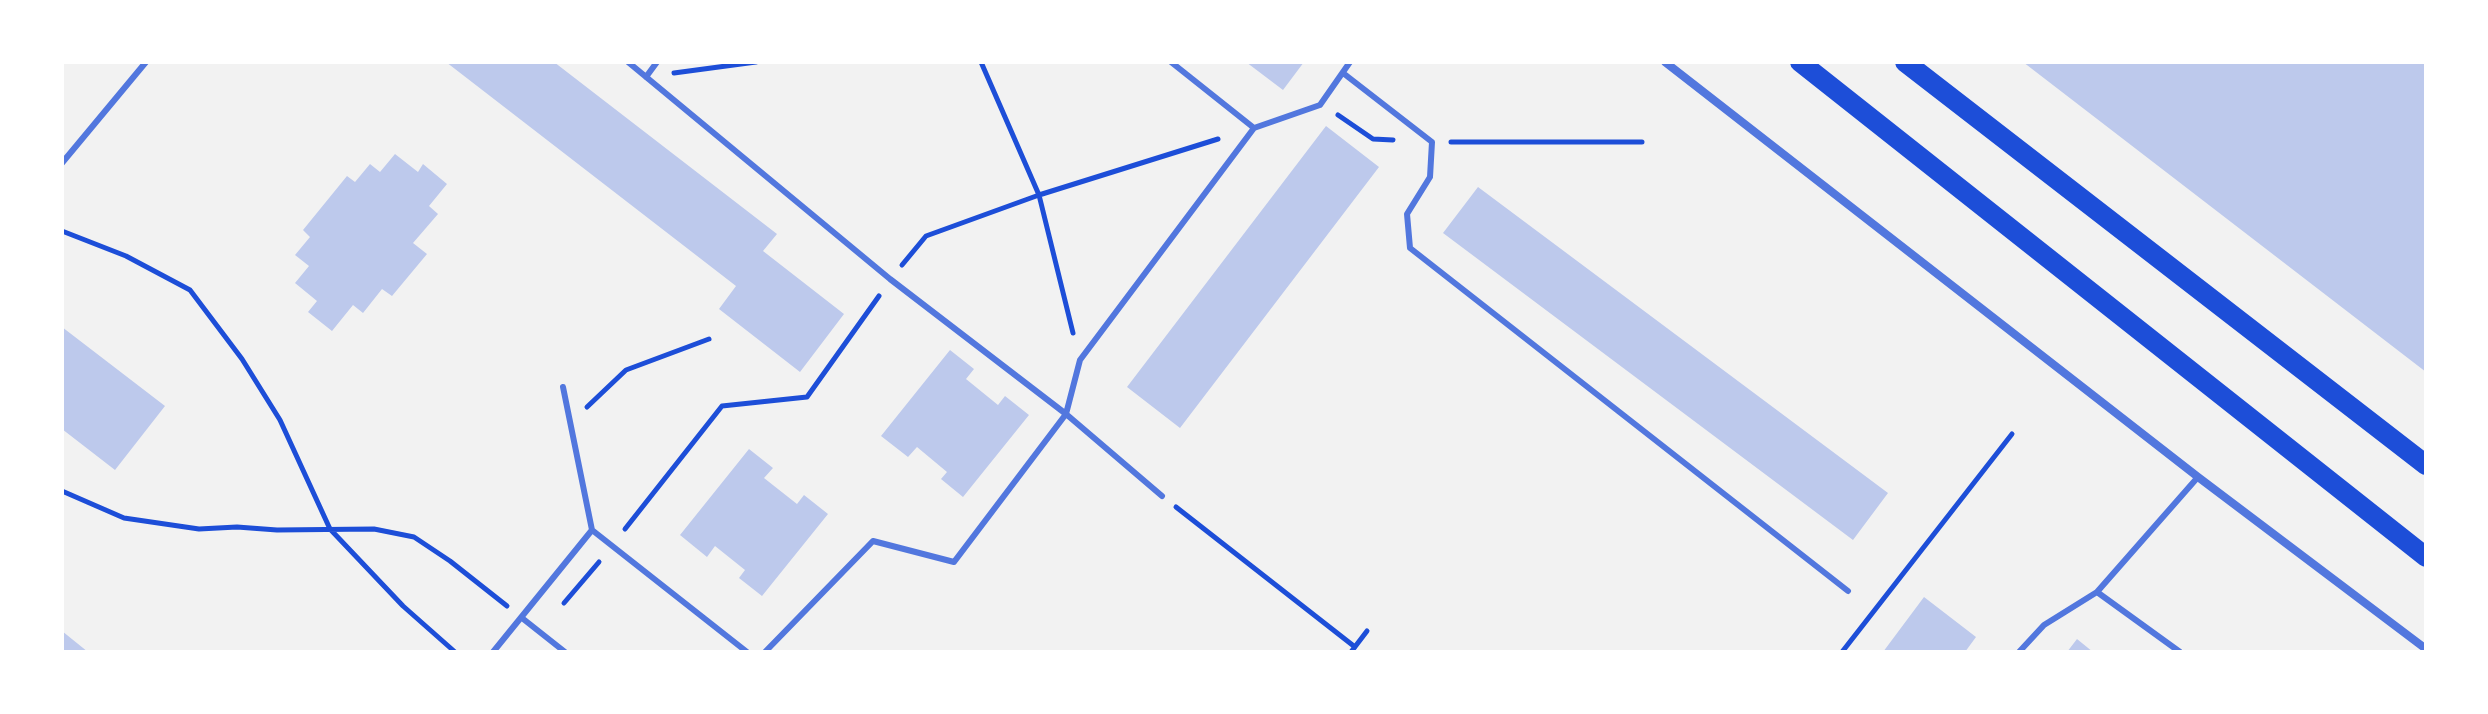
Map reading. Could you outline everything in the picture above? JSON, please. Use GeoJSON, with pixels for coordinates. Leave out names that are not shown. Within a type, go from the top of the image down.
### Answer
{"type":"FeatureCollection","features":[{"type":"Feature","properties":{"kind":"main road"},"geometry":{"type":"LineString","coordinates":[[1800,62],[2426,557]]}},
{"type":"Feature","properties":{"kind":"main road"},"geometry":{"type":"LineString","coordinates":[[1905,62],[2426,465]]}},
{"type":"Feature","properties":{"kind":"street"},"geometry":{"type":"LineString","coordinates":[[1665,62],[2198,477],[2426,649]]}},
{"type":"Feature","properties":{"kind":"lane"},"geometry":{"type":"LineString","coordinates":[[62,163],[146,62]]}},
{"type":"Feature","properties":{"kind":"lane"},"geometry":{"type":"LineString","coordinates":[[628,62],[890,279],[1066,414],[1162,496]]}},
{"type":"Feature","properties":{"kind":"lane"},"geometry":{"type":"LineString","coordinates":[[646,77],[657,62]]}},
{"type":"Feature","properties":{"kind":"lane"},"geometry":{"type":"LineString","coordinates":[[1171,62],[1254,128]]}},
{"type":"Feature","properties":{"kind":"lane"},"geometry":{"type":"LineString","coordinates":[[765,652],[873,541],[954,562],[1066,414],[1080,360],[1254,128],[1320,105],[1350,62]]}},
{"type":"Feature","properties":{"kind":"lane"},"geometry":{"type":"LineString","coordinates":[[1343,73],[1432,142],[1430,177],[1407,214],[1410,248],[1848,591]]}},
{"type":"Feature","properties":{"kind":"lane"},"geometry":{"type":"LineString","coordinates":[[563,387],[592,530],[747,652]]}},
{"type":"Feature","properties":{"kind":"lane"},"geometry":{"type":"LineString","coordinates":[[2019,652],[2044,625],[2097,592],[2198,477]]}},
{"type":"Feature","properties":{"kind":"lane"},"geometry":{"type":"LineString","coordinates":[[493,652],[592,530]]}},
{"type":"Feature","properties":{"kind":"lane"},"geometry":{"type":"LineString","coordinates":[[2097,592],[2180,652]]}},
{"type":"Feature","properties":{"kind":"lane"},"geometry":{"type":"LineString","coordinates":[[522,618],[565,652]]}},
{"type":"Feature","properties":{"kind":"path"},"geometry":{"type":"LineString","coordinates":[[646,77],[756,62]]}},
{"type":"Feature","properties":{"kind":"path"},"geometry":{"type":"LineString","coordinates":[[981,62],[1039,195],[1080,360]]}},
{"type":"Feature","properties":{"kind":"path"},"geometry":{"type":"LineString","coordinates":[[1334,111],[1373,139],[1642,142]]}},
{"type":"Feature","properties":{"kind":"path"},"geometry":{"type":"LineString","coordinates":[[540,632],[722,406],[807,397],[890,279],[926,236],[1039,195],[1254,128]]}},
{"type":"Feature","properties":{"kind":"path"},"geometry":{"type":"LineString","coordinates":[[62,231],[126,256],[190,290],[242,359],[280,420],[330,529],[403,606],[455,652]]}},
{"type":"Feature","properties":{"kind":"path"},"geometry":{"type":"LineString","coordinates":[[570,423],[626,370],[709,339]]}},
{"type":"Feature","properties":{"kind":"path"},"geometry":{"type":"LineString","coordinates":[[1842,652],[2012,434]]}},
{"type":"Feature","properties":{"kind":"path"},"geometry":{"type":"LineString","coordinates":[[62,491],[124,518],[199,529],[374,529],[414,537],[522,618]]}},
{"type":"Feature","properties":{"kind":"path"},"geometry":{"type":"LineString","coordinates":[[1162,496],[1353,650],[1367,631]]}},
{"type":"Feature","properties":{"kind":"building"},"geometry":{"type":"Polygon","coordinates":[[[446,62],[554,62],[777,234],[763,251],[844,314],[800,372],[719,309],[736,286],[446,62]]]}},
{"type":"Feature","properties":{"kind":"building"},"geometry":{"type":"Polygon","coordinates":[[[1246,62],[1304,62],[1283,90],[1246,62]]]}},
{"type":"Feature","properties":{"kind":"building"},"geometry":{"type":"Polygon","coordinates":[[[2023,62],[2426,62],[2426,372],[2023,62]]]}},
{"type":"Feature","properties":{"kind":"building"},"geometry":{"type":"Polygon","coordinates":[[[1326,126],[1379,167],[1180,428],[1127,387],[1326,126]]]}},
{"type":"Feature","properties":{"kind":"building"},"geometry":{"type":"Polygon","coordinates":[[[395,154],[418,172],[423,164],[447,184],[429,206],[438,214],[413,243],[427,254],[392,296],[382,289],[363,313],[353,305],[332,331],[308,312],[317,301],[295,283],[309,266],[295,255],[310,237],[303,230],[347,176],[355,182],[370,164],[380,172],[395,154]]]}},
{"type":"Feature","properties":{"kind":"building"},"geometry":{"type":"Polygon","coordinates":[[[1478,187],[1888,493],[1853,540],[1443,233],[1478,187]]]}},
{"type":"Feature","properties":{"kind":"building"},"geometry":{"type":"Polygon","coordinates":[[[62,327],[165,406],[115,470],[62,429],[62,327]]]}},
{"type":"Feature","properties":{"kind":"building"},"geometry":{"type":"Polygon","coordinates":[[[950,350],[974,369],[966,379],[998,405],[1005,396],[1029,415],[963,497],[941,479],[947,472],[917,447],[908,457],[881,436],[950,350]]]}},
{"type":"Feature","properties":{"kind":"building"},"geometry":{"type":"Polygon","coordinates":[[[749,449],[773,468],[764,478],[797,504],[804,495],[828,514],[762,596],[739,578],[745,570],[715,546],[707,557],[680,535],[749,449]]]}},
{"type":"Feature","properties":{"kind":"building"},"geometry":{"type":"Polygon","coordinates":[[[1924,597],[1976,637],[1965,652],[1883,652],[1924,597]]]}},
{"type":"Feature","properties":{"kind":"building"},"geometry":{"type":"Polygon","coordinates":[[[62,631],[88,652],[62,652],[62,631]]]}},
{"type":"Feature","properties":{"kind":"building"},"geometry":{"type":"Polygon","coordinates":[[[2077,639],[2093,652],[2067,652],[2077,639]]]}}]}
